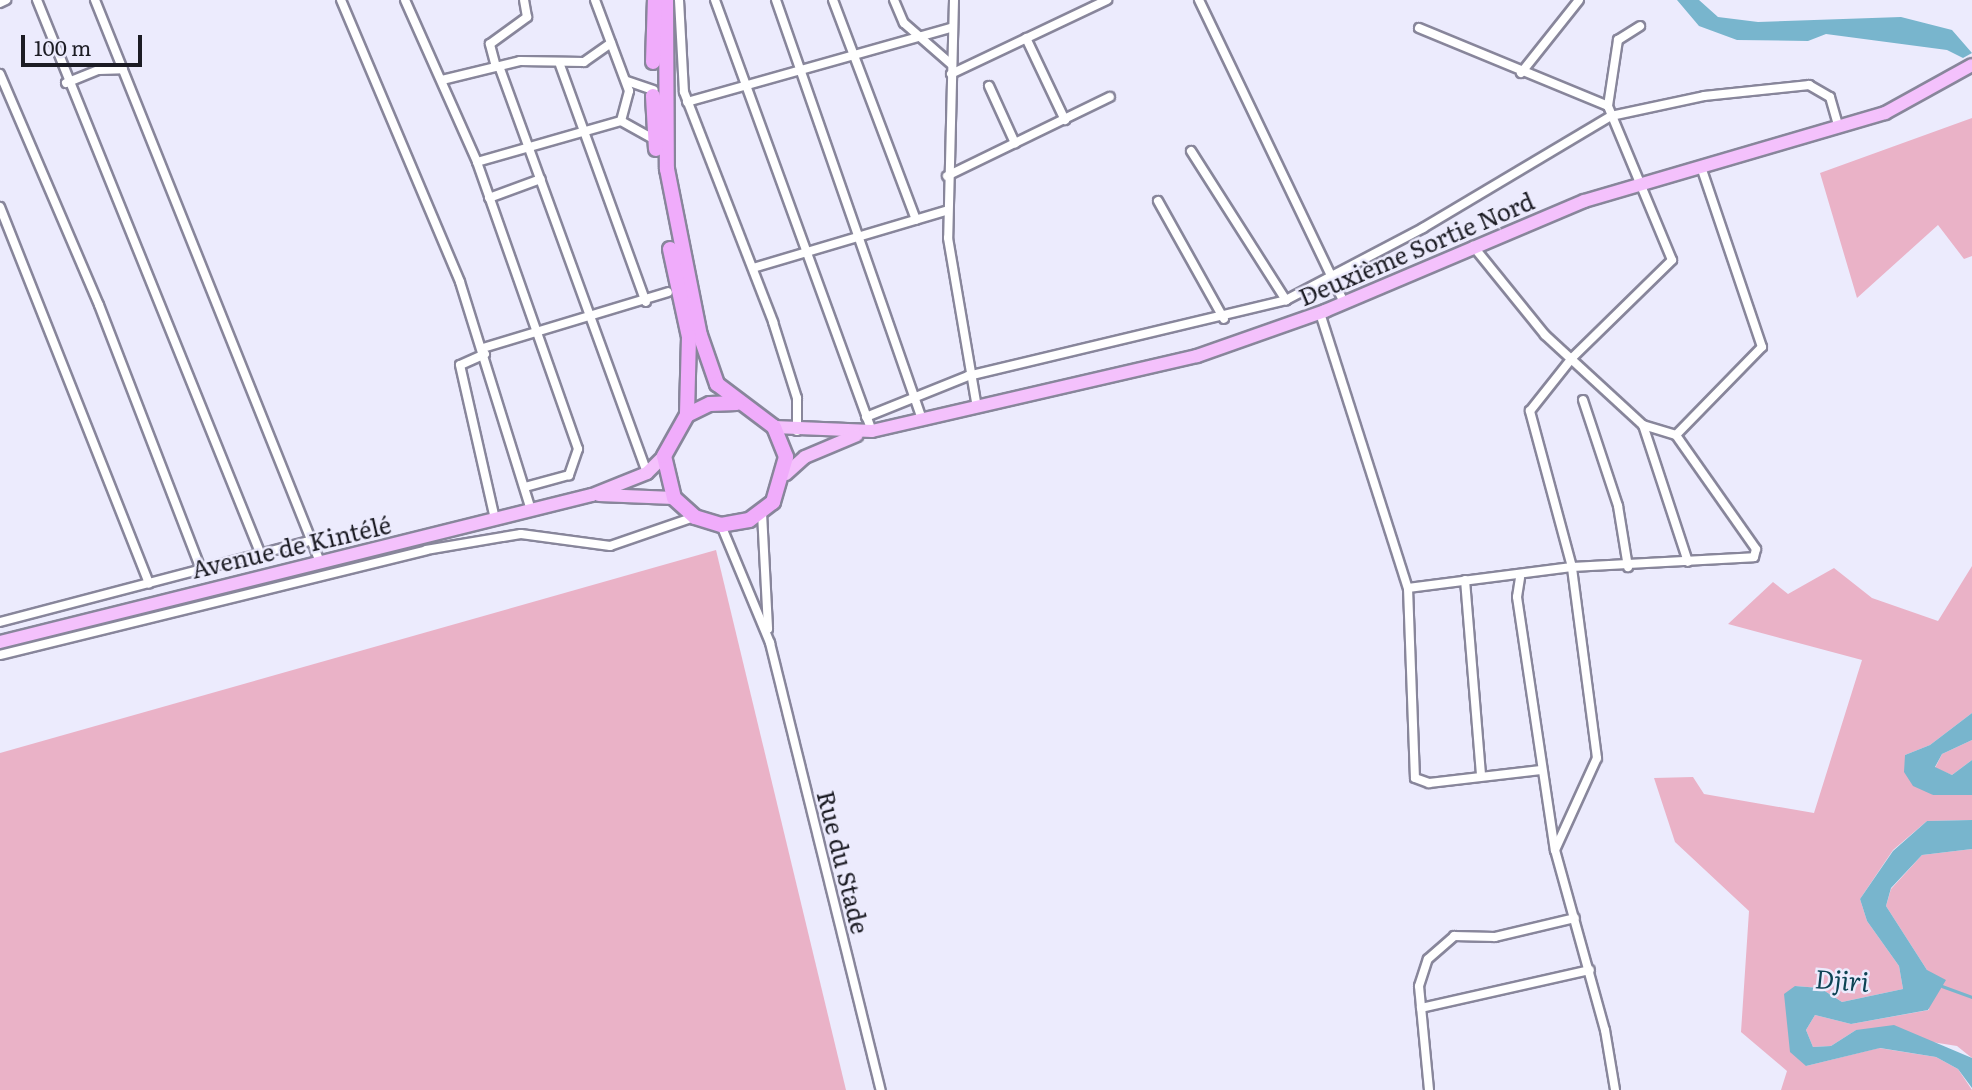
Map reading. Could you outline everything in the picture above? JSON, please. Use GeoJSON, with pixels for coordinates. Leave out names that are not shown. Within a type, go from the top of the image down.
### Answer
{"type":"FeatureCollection","features":[{"type":"Feature","properties":{"kind":"highway"},"geometry":{"type":"LineString","coordinates":[[655,0],[655,140],[689,337],[687,415],[664,456],[674,498],[695,517],[721,525],[762,513],[786,474],[774,427],[737,403],[717,384],[700,335],[671,203],[663,101],[666,0]]}},
{"type":"Feature","properties":{"kind":"highway"},"geometry":{"type":"LineString","coordinates":[[687,415],[710,404],[737,403]]}},
{"type":"Feature","properties":{"kind":"main road","name":"Deuxième Sortie Nord"},"geometry":{"type":"LineString","coordinates":[[786,474],[805,457],[868,432],[1166,364],[1320,313],[1473,246],[1639,184],[1839,128],[1903,106],[1972,65]]}},
{"type":"Feature","properties":{"kind":"main road","name":"Deuxième Sortie Nord"},"geometry":{"type":"LineString","coordinates":[[774,427],[797,431],[868,432]]}},
{"type":"Feature","properties":{"kind":"main road","name":"Avenue de Kintélé"},"geometry":{"type":"LineString","coordinates":[[0,642],[592,495],[647,473],[664,456]]}},
{"type":"Feature","properties":{"kind":"main road","name":"Avenue de Kintélé"},"geometry":{"type":"LineString","coordinates":[[592,495],[674,498]]}},
{"type":"Feature","properties":{"kind":"street"},"geometry":{"type":"LineString","coordinates":[[0,3],[6,0]]}},
{"type":"Feature","properties":{"kind":"street"},"geometry":{"type":"LineString","coordinates":[[37,0],[66,83],[114,186],[261,555]]}},
{"type":"Feature","properties":{"kind":"street"},"geometry":{"type":"LineString","coordinates":[[95,0],[320,562]]}},
{"type":"Feature","properties":{"kind":"street"},"geometry":{"type":"LineString","coordinates":[[341,0],[484,351],[531,510]]}},
{"type":"Feature","properties":{"kind":"street"},"geometry":{"type":"LineString","coordinates":[[405,0],[477,162],[578,456],[569,475],[525,487]]}},
{"type":"Feature","properties":{"kind":"street"},"geometry":{"type":"LineString","coordinates":[[524,0],[527,17],[490,44],[594,317],[634,450],[647,473]]}},
{"type":"Feature","properties":{"kind":"street"},"geometry":{"type":"LineString","coordinates":[[596,0],[626,81],[629,100],[621,121]]}},
{"type":"Feature","properties":{"kind":"street"},"geometry":{"type":"LineString","coordinates":[[679,0],[687,102],[753,268],[796,393],[797,431]]}},
{"type":"Feature","properties":{"kind":"street"},"geometry":{"type":"LineString","coordinates":[[715,0],[748,84],[866,417],[868,432]]}},
{"type":"Feature","properties":{"kind":"street"},"geometry":{"type":"LineString","coordinates":[[776,0],[862,236],[922,420]]}},
{"type":"Feature","properties":{"kind":"street"},"geometry":{"type":"LineString","coordinates":[[833,0],[916,220]]}},
{"type":"Feature","properties":{"kind":"street"},"geometry":{"type":"LineString","coordinates":[[894,0],[917,36],[951,64]]}},
{"type":"Feature","properties":{"kind":"street"},"geometry":{"type":"LineString","coordinates":[[954,0],[946,211],[968,376],[977,407]]}},
{"type":"Feature","properties":{"kind":"street"},"geometry":{"type":"LineString","coordinates":[[951,74],[1107,0]]}},
{"type":"Feature","properties":{"kind":"street"},"geometry":{"type":"LineString","coordinates":[[1199,0],[1344,303]]}},
{"type":"Feature","properties":{"kind":"street"},"geometry":{"type":"LineString","coordinates":[[1521,73],[1579,0]]}},
{"type":"Feature","properties":{"kind":"street"},"geometry":{"type":"LineString","coordinates":[[1555,850],[1597,758],[1572,568],[1530,411],[1572,358],[1672,260],[1608,106],[1618,40],[1640,26]]}},
{"type":"Feature","properties":{"kind":"street"},"geometry":{"type":"LineString","coordinates":[[687,102],[852,53],[953,27]]}},
{"type":"Feature","properties":{"kind":"street"},"geometry":{"type":"LineString","coordinates":[[1419,28],[1521,73],[1608,106]]}},
{"type":"Feature","properties":{"kind":"street"},"geometry":{"type":"LineString","coordinates":[[1026,38],[1065,120]]}},
{"type":"Feature","properties":{"kind":"street"},"geometry":{"type":"LineString","coordinates":[[442,80],[497,66],[560,65],[592,59],[611,43]]}},
{"type":"Feature","properties":{"kind":"street"},"geometry":{"type":"LineString","coordinates":[[560,65],[646,302]]}},
{"type":"Feature","properties":{"kind":"street"},"geometry":{"type":"LineString","coordinates":[[66,83],[99,70],[123,69]]}},
{"type":"Feature","properties":{"kind":"street"},"geometry":{"type":"LineString","coordinates":[[0,74],[99,305],[201,570]]}},
{"type":"Feature","properties":{"kind":"street"},"geometry":{"type":"LineString","coordinates":[[626,81],[653,90]]}},
{"type":"Feature","properties":{"kind":"street"},"geometry":{"type":"LineString","coordinates":[[866,417],[918,401],[968,376],[1224,319],[1286,300],[1331,278],[1611,116],[1704,96],[1809,85],[1830,97],[1839,128]]}},
{"type":"Feature","properties":{"kind":"street"},"geometry":{"type":"LineString","coordinates":[[989,86],[1015,144]]}},
{"type":"Feature","properties":{"kind":"street"},"geometry":{"type":"LineString","coordinates":[[947,176],[1110,97]]}},
{"type":"Feature","properties":{"kind":"street"},"geometry":{"type":"LineString","coordinates":[[477,162],[621,121],[655,140]]}},
{"type":"Feature","properties":{"kind":"street"},"geometry":{"type":"LineString","coordinates":[[1191,151],[1286,300]]}},
{"type":"Feature","properties":{"kind":"street"},"geometry":{"type":"LineString","coordinates":[[1676,435],[1763,340],[1700,167]]}},
{"type":"Feature","properties":{"kind":"street"},"geometry":{"type":"LineString","coordinates":[[489,198],[541,178]]}},
{"type":"Feature","properties":{"kind":"street"},"geometry":{"type":"LineString","coordinates":[[1158,201],[1224,319]]}},
{"type":"Feature","properties":{"kind":"street"},"geometry":{"type":"LineString","coordinates":[[0,207],[149,584]]}},
{"type":"Feature","properties":{"kind":"street"},"geometry":{"type":"LineString","coordinates":[[753,268],[946,211]]}},
{"type":"Feature","properties":{"kind":"street"},"geometry":{"type":"LineString","coordinates":[[1408,588],[1465,580],[1520,578],[1572,568],[1749,559],[1756,549],[1676,435],[1643,425],[1521,308],[1473,246]]}},
{"type":"Feature","properties":{"kind":"street"},"geometry":{"type":"LineString","coordinates":[[495,519],[460,365],[484,351],[537,331],[646,302],[668,292]]}},
{"type":"Feature","properties":{"kind":"street"},"geometry":{"type":"LineString","coordinates":[[1320,313],[1408,588],[1415,778],[1421,783],[1541,770]]}},
{"type":"Feature","properties":{"kind":"street"},"geometry":{"type":"LineString","coordinates":[[1583,400],[1618,506],[1628,567]]}},
{"type":"Feature","properties":{"kind":"street"},"geometry":{"type":"LineString","coordinates":[[1643,425],[1688,562]]}},
{"type":"Feature","properties":{"kind":"street","name":"Rue du Stade"},"geometry":{"type":"LineString","coordinates":[[762,513],[770,643]]}},
{"type":"Feature","properties":{"kind":"street"},"geometry":{"type":"LineString","coordinates":[[0,655],[426,550],[521,534],[610,546],[695,517]]}},
{"type":"Feature","properties":{"kind":"street","name":"Rue du Stade"},"geometry":{"type":"LineString","coordinates":[[721,525],[770,643],[881,1090]]}},
{"type":"Feature","properties":{"kind":"street"},"geometry":{"type":"LineString","coordinates":[[0,622],[312,540]]}},
{"type":"Feature","properties":{"kind":"street"},"geometry":{"type":"LineString","coordinates":[[1520,578],[1541,770],[1555,850],[1590,970],[1615,1090]]}},
{"type":"Feature","properties":{"kind":"street"},"geometry":{"type":"LineString","coordinates":[[1465,580],[1481,775]]}},
{"type":"Feature","properties":{"kind":"street"},"geometry":{"type":"LineString","coordinates":[[1429,1090],[1421,1008],[1422,968],[1454,936],[1494,937],[1576,918]]}},
{"type":"Feature","properties":{"kind":"street"},"geometry":{"type":"LineString","coordinates":[[1421,1008],[1590,970]]}},
{"type":"Feature","properties":{"kind":"shaded area"},"geometry":{"type":"Polygon","coordinates":[[[1972,118],[1972,256],[1964,259],[1938,225],[1857,298],[1820,173],[1972,118]]]}},
{"type":"Feature","properties":{"kind":"shaded area"},"geometry":{"type":"Polygon","coordinates":[[[716,550],[846,1090],[0,1090],[0,753],[716,550]]]}},
{"type":"Feature","properties":{"kind":"shaded area"},"geometry":{"type":"Polygon","coordinates":[[[1972,566],[1972,713],[1930,745],[1905,755],[1933,795],[1972,795],[1972,820],[1927,821],[1893,850],[1860,899],[1867,921],[1899,966],[1903,989],[1842,1002],[1820,988],[1795,986],[1806,1066],[1879,1048],[1936,1057],[1958,1069],[1972,1090],[1781,1090],[1787,1071],[1741,1032],[1749,911],[1675,842],[1654,778],[1693,777],[1704,794],[1814,813],[1862,660],[1728,624],[1773,582],[1788,594],[1834,568],[1872,598],[1938,621],[1972,566]]]}},
{"type":"Feature","properties":{"kind":"shaded area"},"geometry":{"type":"Polygon","coordinates":[[[1972,740],[1972,760],[1952,775],[1935,768],[1942,754],[1972,740]]]}},
{"type":"Feature","properties":{"kind":"shaded area"},"geometry":{"type":"Polygon","coordinates":[[[1972,849],[1972,1058],[1957,1046],[1856,1030],[1831,1046],[1813,1047],[1806,1030],[1815,1015],[1851,1024],[1929,1010],[1927,970],[1886,906],[1891,889],[1922,855],[1972,849]]]}},
{"type":"Feature","properties":{"kind":"water"},"geometry":{"type":"Polygon","coordinates":[[[1677,0],[1699,0],[1718,17],[1758,22],[1901,17],[1952,30],[1972,53],[1963,58],[1947,50],[1826,34],[1808,41],[1737,40],[1699,26],[1677,0]]]}},
{"type":"Feature","properties":{"kind":"water"},"geometry":{"type":"Polygon","coordinates":[[[1972,713],[1972,740],[1942,754],[1935,767],[1952,775],[1972,760],[1972,795],[1933,795],[1913,786],[1904,772],[1905,755],[1930,745],[1972,713]]]}},
{"type":"Feature","properties":{"kind":"water"},"geometry":{"type":"Polygon","coordinates":[[[1972,820],[1972,849],[1922,855],[1891,888],[1886,906],[1927,970],[1946,980],[1928,1010],[1851,1024],[1815,1015],[1806,1030],[1813,1047],[1831,1046],[1856,1030],[1894,1025],[1972,1058],[1972,1088],[1958,1069],[1936,1057],[1880,1048],[1806,1066],[1790,1052],[1784,994],[1795,986],[1820,988],[1842,1002],[1903,989],[1899,966],[1867,921],[1860,899],[1893,851],[1927,821],[1972,820]]]}},
{"type":"Feature","properties":{"kind":"waterway"},"geometry":{"type":"LineString","coordinates":[[1942,986],[1972,997]]}},
{"type":"Feature","properties":{"kind":"water label","name":"Djiri"},"geometry":{"type":"Point","coordinates":[1842,979]}}]}
